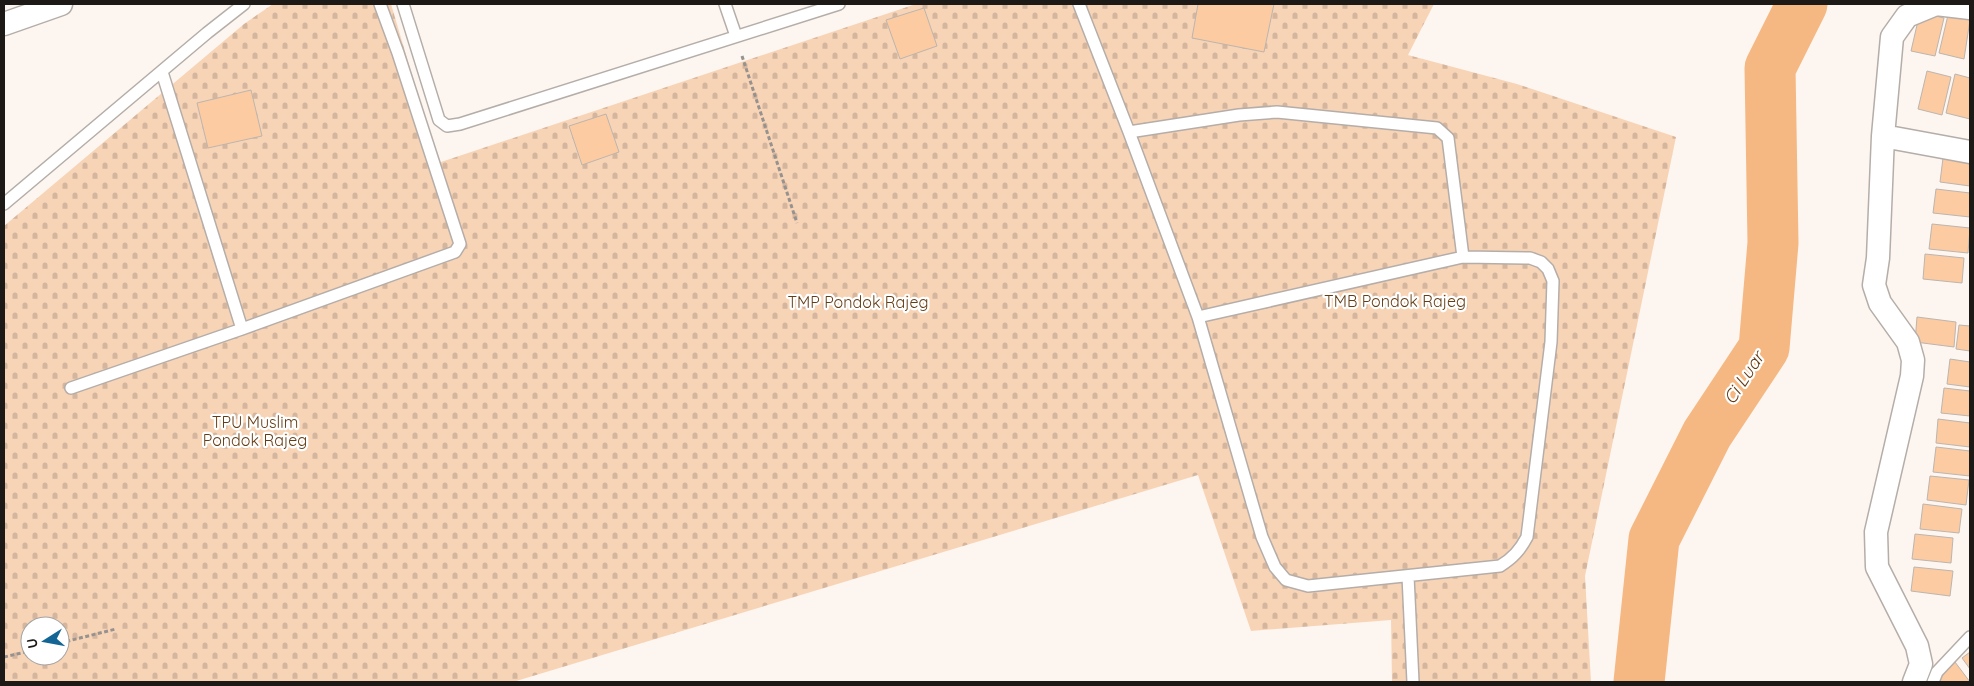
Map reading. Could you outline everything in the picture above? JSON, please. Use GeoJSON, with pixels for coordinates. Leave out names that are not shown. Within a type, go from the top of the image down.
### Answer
{"type":"FeatureCollection","features":[{"type":"Feature","properties":{"kind":"street"},"geometry":{"type":"LineString","coordinates":[[4,24],[61,4]]}},
{"type":"Feature","properties":{"kind":"street"},"geometry":{"type":"LineString","coordinates":[[1914,682],[1921,664],[1917,646],[1877,567],[1876,532],[1912,376],[1913,360],[1908,342],[1880,303],[1874,285],[1878,258],[1883,136],[1892,37],[1907,16],[1936,4],[1970,8]]}},
{"type":"Feature","properties":{"kind":"street"},"geometry":{"type":"LineString","coordinates":[[1883,136],[1970,152]]}},
{"type":"Feature","properties":{"kind":"lane"},"geometry":{"type":"LineString","coordinates":[[4,204],[244,4]]}},
{"type":"Feature","properties":{"kind":"lane"},"geometry":{"type":"LineString","coordinates":[[71,388],[242,330],[456,252],[460,244],[398,53],[380,4]]}},
{"type":"Feature","properties":{"kind":"lane"},"geometry":{"type":"LineString","coordinates":[[403,4],[439,120],[447,126],[460,124],[839,4]]}},
{"type":"Feature","properties":{"kind":"lane"},"geometry":{"type":"LineString","coordinates":[[725,4],[736,36]]}},
{"type":"Feature","properties":{"kind":"lane"},"geometry":{"type":"LineString","coordinates":[[1079,4],[1198,317],[1262,537],[1275,567],[1286,580],[1308,586],[1500,566],[1520,551],[1527,537],[1552,342],[1553,281],[1548,269],[1541,262],[1530,258],[1463,257],[1198,317]]}},
{"type":"Feature","properties":{"kind":"lane"},"geometry":{"type":"LineString","coordinates":[[162,72],[242,330]]}},
{"type":"Feature","properties":{"kind":"lane"},"geometry":{"type":"LineString","coordinates":[[1129,132],[1239,115],[1277,112],[1437,128],[1448,138],[1463,257]]}},
{"type":"Feature","properties":{"kind":"lane"},"geometry":{"type":"LineString","coordinates":[[1408,576],[1413,682]]}},
{"type":"Feature","properties":{"kind":"lane"},"geometry":{"type":"LineString","coordinates":[[1933,682],[1937,672],[1970,636]]}},
{"type":"Feature","properties":{"kind":"path"},"geometry":{"type":"LineString","coordinates":[[736,36],[797,223]]}},
{"type":"Feature","properties":{"kind":"path"},"geometry":{"type":"LineString","coordinates":[[70,640],[116,629]]}},
{"type":"Feature","properties":{"kind":"path"},"geometry":{"type":"LineString","coordinates":[[4,657],[20,653]]}},
{"type":"Feature","properties":{"kind":"green space"},"geometry":{"type":"Polygon","coordinates":[[[273,4],[391,4],[438,163],[916,4],[1434,4],[1408,55],[1517,84],[1676,137],[1585,576],[1591,682],[1392,682],[1391,620],[1251,631],[1198,475],[513,682],[4,682],[4,226],[244,24],[273,4]]]}},
{"type":"Feature","properties":{"kind":"building"},"geometry":{"type":"Polygon","coordinates":[[[1198,4],[1274,4],[1264,52],[1192,38],[1198,4]]]}},
{"type":"Feature","properties":{"kind":"building"},"geometry":{"type":"Polygon","coordinates":[[[924,8],[937,46],[900,59],[886,20],[924,8]]]}},
{"type":"Feature","properties":{"kind":"building"},"geometry":{"type":"Polygon","coordinates":[[[1920,12],[1944,18],[1935,56],[1911,51],[1920,12]]]}},
{"type":"Feature","properties":{"kind":"building"},"geometry":{"type":"Polygon","coordinates":[[[1948,15],[1970,20],[1964,59],[1939,53],[1948,15]]]}},
{"type":"Feature","properties":{"kind":"building"},"geometry":{"type":"Polygon","coordinates":[[[1927,71],[1951,77],[1942,115],[1918,109],[1927,71]]]}},
{"type":"Feature","properties":{"kind":"building"},"geometry":{"type":"Polygon","coordinates":[[[1955,74],[1970,78],[1970,119],[1946,113],[1955,74]]]}},
{"type":"Feature","properties":{"kind":"building"},"geometry":{"type":"Polygon","coordinates":[[[251,90],[262,136],[208,148],[197,103],[251,90]]]}},
{"type":"Feature","properties":{"kind":"building"},"geometry":{"type":"Polygon","coordinates":[[[606,114],[619,152],[582,165],[569,126],[606,114]]]}},
{"type":"Feature","properties":{"kind":"building"},"geometry":{"type":"Polygon","coordinates":[[[1943,158],[1970,161],[1970,186],[1940,182],[1943,158]]]}},
{"type":"Feature","properties":{"kind":"building"},"geometry":{"type":"Polygon","coordinates":[[[1936,189],[1970,193],[1970,217],[1933,213],[1936,189]]]}},
{"type":"Feature","properties":{"kind":"building"},"geometry":{"type":"Polygon","coordinates":[[[1932,224],[1970,228],[1968,253],[1929,249],[1932,224]]]}},
{"type":"Feature","properties":{"kind":"building"},"geometry":{"type":"Polygon","coordinates":[[[1925,254],[1964,258],[1962,283],[1923,279],[1925,254]]]}},
{"type":"Feature","properties":{"kind":"building"},"geometry":{"type":"Polygon","coordinates":[[[1917,317],[1956,322],[1954,347],[1915,342],[1917,317]]]}},
{"type":"Feature","properties":{"kind":"building"},"geometry":{"type":"Polygon","coordinates":[[[1959,325],[1970,326],[1970,351],[1956,349],[1959,325]]]}},
{"type":"Feature","properties":{"kind":"building"},"geometry":{"type":"Polygon","coordinates":[[[1950,359],[1970,362],[1970,387],[1947,384],[1950,359]]]}},
{"type":"Feature","properties":{"kind":"building"},"geometry":{"type":"Polygon","coordinates":[[[1944,388],[1970,391],[1970,416],[1941,413],[1944,388]]]}},
{"type":"Feature","properties":{"kind":"building"},"geometry":{"type":"Polygon","coordinates":[[[1938,419],[1970,423],[1970,447],[1936,443],[1938,419]]]}},
{"type":"Feature","properties":{"kind":"building"},"geometry":{"type":"Polygon","coordinates":[[[1936,447],[1970,451],[1970,476],[1933,472],[1936,447]]]}},
{"type":"Feature","properties":{"kind":"building"},"geometry":{"type":"Polygon","coordinates":[[[1930,476],[1969,480],[1966,505],[1927,500],[1930,476]]]}},
{"type":"Feature","properties":{"kind":"building"},"geometry":{"type":"Polygon","coordinates":[[[1923,504],[1962,509],[1959,533],[1920,529],[1923,504]]]}},
{"type":"Feature","properties":{"kind":"building"},"geometry":{"type":"Polygon","coordinates":[[[1915,534],[1953,538],[1951,563],[1912,559],[1915,534]]]}},
{"type":"Feature","properties":{"kind":"building"},"geometry":{"type":"Polygon","coordinates":[[[1914,567],[1953,571],[1950,596],[1911,591],[1914,567]]]}},
{"type":"Feature","properties":{"kind":"building"},"geometry":{"type":"Polygon","coordinates":[[[1970,652],[1970,669],[1962,658],[1970,652]]]}},
{"type":"Feature","properties":{"kind":"building"},"geometry":{"type":"Polygon","coordinates":[[[1955,662],[1970,682],[1940,682],[1936,677],[1955,662]]]}},
{"type":"Feature","properties":{"kind":"waterway","name":"Ci Luar"},"geometry":{"type":"LineString","coordinates":[[1639,682],[1654,539],[1707,434],[1764,348],[1773,243],[1770,68],[1802,4]]}},
{"type":"Feature","properties":{"kind":"park label","name":"TMB Pondok Rajeg"},"geometry":{"type":"Point","coordinates":[1395,301]}},
{"type":"Feature","properties":{"kind":"park label","name":"TMP Pondok Rajeg"},"geometry":{"type":"Point","coordinates":[858,302]}},
{"type":"Feature","properties":{"kind":"park label","name":"TPU Muslim Pondok Rajeg"},"geometry":{"type":"Point","coordinates":[255,431]}}]}
